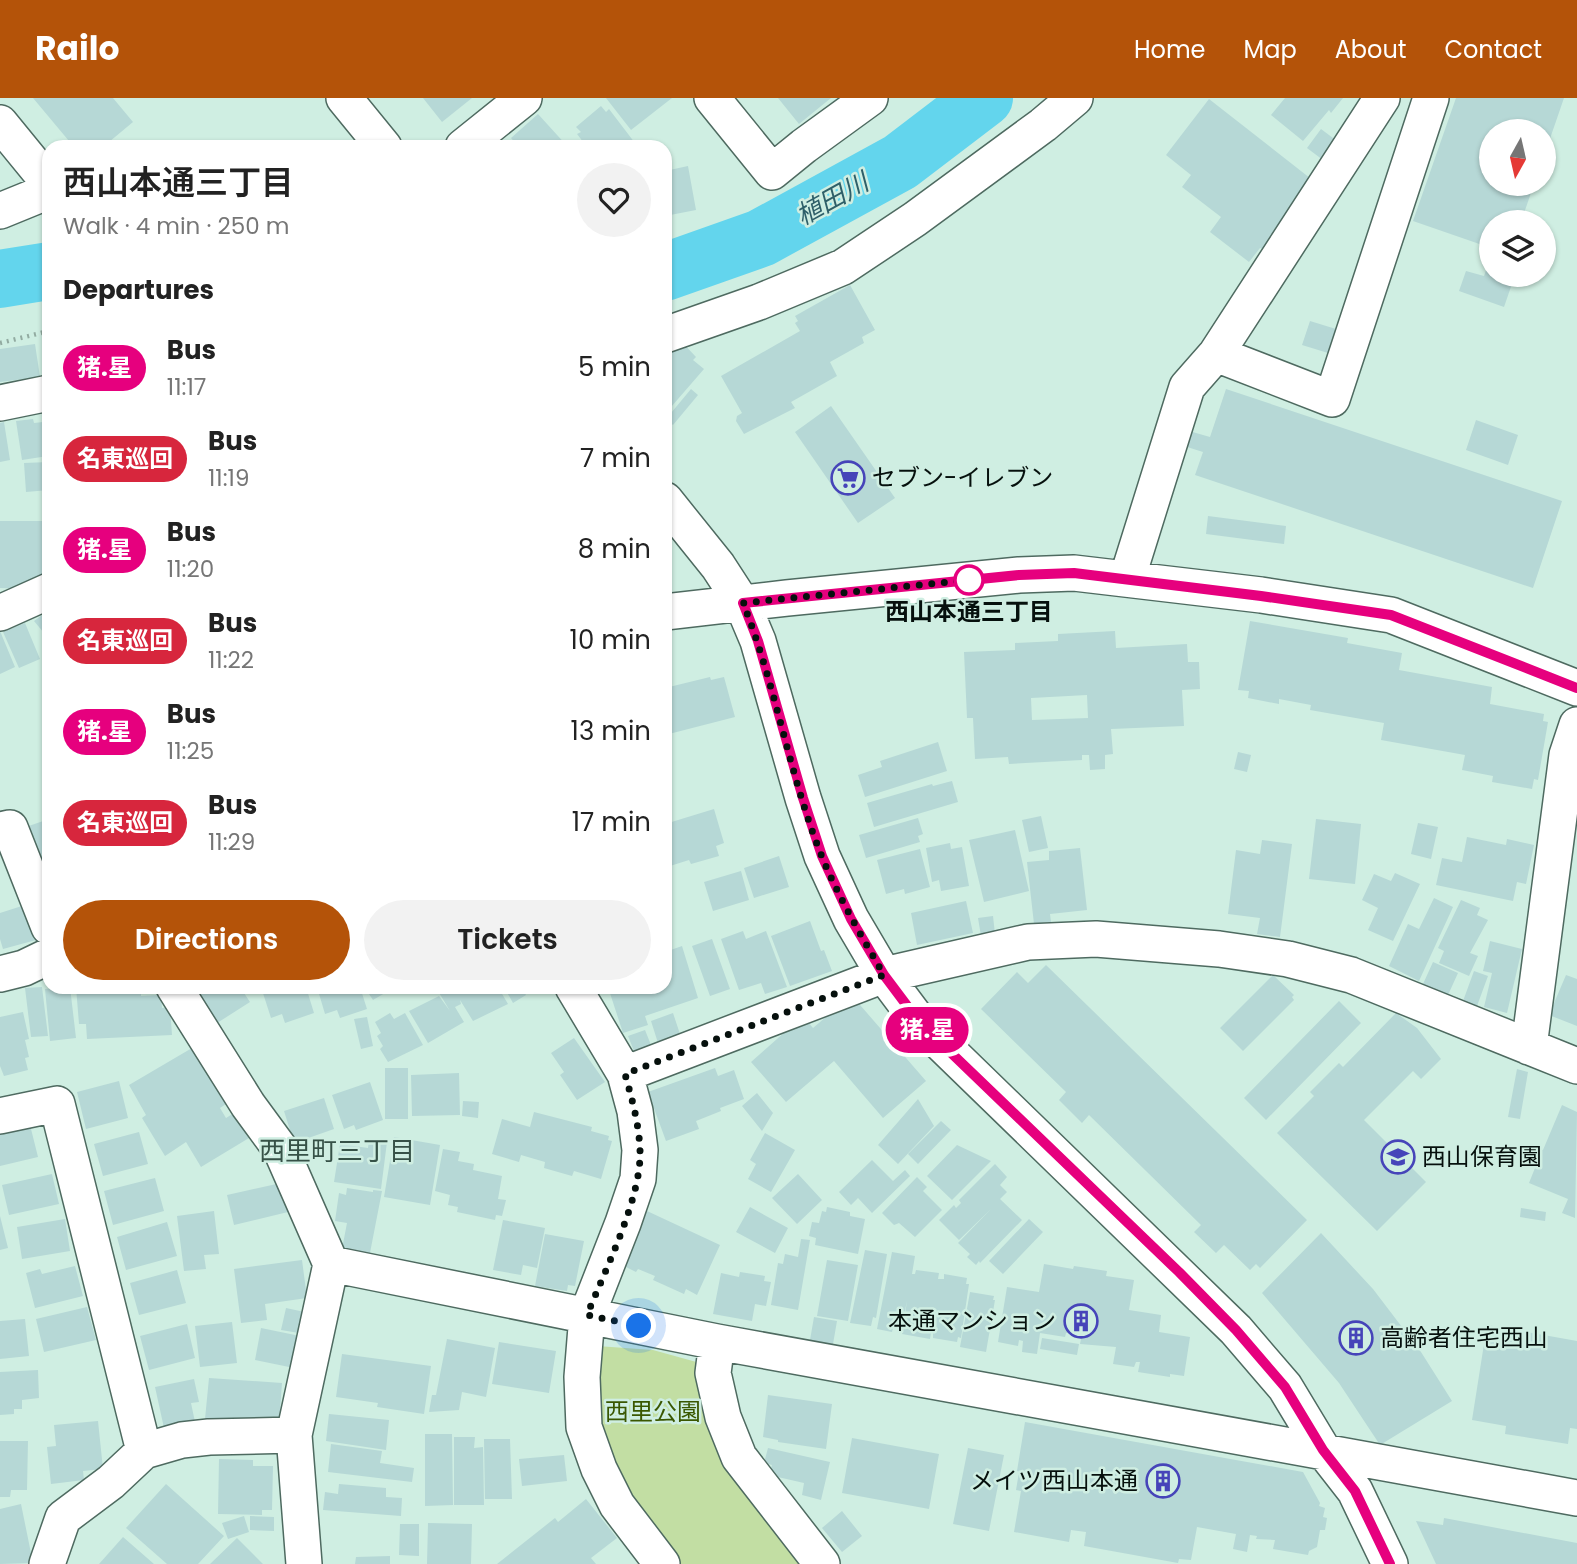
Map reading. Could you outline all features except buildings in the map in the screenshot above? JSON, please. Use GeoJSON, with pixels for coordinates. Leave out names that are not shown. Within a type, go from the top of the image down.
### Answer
{"type":"FeatureCollection","features":[{"type":"Feature","properties":{"kind":"street"},"geometry":{"type":"LineString","coordinates":[[344,98],[378,140]]}},
{"type":"Feature","properties":{"kind":"street"},"geometry":{"type":"LineString","coordinates":[[472,140],[524,98]]}},
{"type":"Feature","properties":{"kind":"street"},"geometry":{"type":"LineString","coordinates":[[712,98],[772,172],[870,98]]}},
{"type":"Feature","properties":{"kind":"street"},"geometry":{"type":"LineString","coordinates":[[672,333],[759,302],[842,267],[915,219],[1043,125],[1075,98]]}},
{"type":"Feature","properties":{"kind":"street"},"geometry":{"type":"LineString","coordinates":[[1127,579],[1187,387],[1216,354],[1382,98]]}},
{"type":"Feature","properties":{"kind":"street"},"geometry":{"type":"LineString","coordinates":[[1216,354],[1332,398],[1430,102],[1393,98]]}},
{"type":"Feature","properties":{"kind":"street"},"geometry":{"type":"LineString","coordinates":[[0,123],[42,174]]}},
{"type":"Feature","properties":{"kind":"street"},"geometry":{"type":"LineString","coordinates":[[0,211],[42,194]]}},
{"type":"Feature","properties":{"kind":"street"},"geometry":{"type":"LineString","coordinates":[[0,403],[42,394]]}},
{"type":"Feature","properties":{"kind":"street"},"geometry":{"type":"LineString","coordinates":[[672,509],[718,566],[743,603],[758,641],[822,856],[851,919],[884,975],[920,1023],[1179,1272],[1236,1330],[1285,1387],[1323,1450],[1355,1491],[1390,1564]]}},
{"type":"Feature","properties":{"kind":"street"},"geometry":{"type":"LineString","coordinates":[[672,611],[1019,575],[1074,573],[1391,615],[1577,688]]}},
{"type":"Feature","properties":{"kind":"street"},"geometry":{"type":"LineString","coordinates":[[0,613],[42,594]]}},
{"type":"Feature","properties":{"kind":"street"},"geometry":{"type":"LineString","coordinates":[[1529,1046],[1567,755],[1577,725]]}},
{"type":"Feature","properties":{"kind":"street"},"geometry":{"type":"LineString","coordinates":[[0,830],[10,828],[42,909]]}},
{"type":"Feature","properties":{"kind":"street"},"geometry":{"type":"LineString","coordinates":[[625,1074],[884,975],[1028,942],[1096,939],[1220,949],[1288,959],[1351,975],[1577,1066]]}},
{"type":"Feature","properties":{"kind":"street"},"geometry":{"type":"LineString","coordinates":[[0,974],[24,968],[42,959]]}},
{"type":"Feature","properties":{"kind":"street"},"geometry":{"type":"LineString","coordinates":[[178,994],[248,1105],[281,1150],[331,1264],[293,1435],[304,1564]]}},
{"type":"Feature","properties":{"kind":"street"},"geometry":{"type":"LineString","coordinates":[[577,994],[625,1074],[635,1111],[640,1150],[638,1179],[587,1315],[582,1377],[584,1427],[599,1469],[617,1505],[662,1564]]}},
{"type":"Feature","properties":{"kind":"street"},"geometry":{"type":"LineString","coordinates":[[0,1116],[57,1104],[144,1451]]}},
{"type":"Feature","properties":{"kind":"street"},"geometry":{"type":"LineString","coordinates":[[331,1264],[717,1342],[1577,1498]]}},
{"type":"Feature","properties":{"kind":"street"},"geometry":{"type":"LineString","coordinates":[[717,1342],[713,1373],[723,1417],[740,1457],[822,1564]]}},
{"type":"Feature","properties":{"kind":"street"},"geometry":{"type":"LineString","coordinates":[[47,1564],[63,1518],[111,1482],[144,1451],[182,1440],[209,1437],[293,1435]]}},
{"type":"Feature","properties":{"kind":"path"},"geometry":{"type":"LineString","coordinates":[[0,343],[42,333]]}},
{"type":"Feature","properties":{"kind":"green space","name":"西里公園"},"geometry":{"type":"Polygon","coordinates":[[[597,1346],[653,1350],[700,1363],[805,1564],[681,1564],[632,1498],[612,1460],[600,1423],[597,1346]]]}},
{"type":"Feature","properties":{"kind":"waterway","name":"植田川"},"geometry":{"type":"LineString","coordinates":[[672,270],[761,238],[900,162],[984,98]]}},
{"type":"Feature","properties":{"kind":"waterway","name":"植田川"},"geometry":{"type":"LineString","coordinates":[[0,279],[42,272]]}},
{"type":"Feature","properties":{"kind":"bus line","name":"猪.星"},"geometry":{"type":"LineString","coordinates":[[1390,1564],[1355,1491],[1323,1450],[1285,1387],[1236,1330],[1179,1272],[920,1023],[884,975],[851,919],[822,856],[758,641],[743,603],[1019,575],[1074,573],[1391,615],[1577,688]]}},
{"type":"Feature","properties":{"kind":"place","name":"セブン-イレブン"},"geometry":{"type":"Point","coordinates":[848,478]}},
{"type":"Feature","properties":{"kind":"place","name":"西山本通三丁目"},"geometry":{"type":"Point","coordinates":[969,580]}},
{"type":"Feature","properties":{"kind":"place","name":"西山保育園"},"geometry":{"type":"Point","coordinates":[1398,1157]}},
{"type":"Feature","properties":{"kind":"place","name":"本通マンション"},"geometry":{"type":"Point","coordinates":[1081,1321]}},
{"type":"Feature","properties":{"kind":"place","name":"高齢者住宅西山"},"geometry":{"type":"Point","coordinates":[1356,1338]}},
{"type":"Feature","properties":{"kind":"place","name":"メイツ西山本通"},"geometry":{"type":"Point","coordinates":[1163,1481]}},
{"type":"Feature","properties":{"kind":"district","name":"西里町三丁目"},"geometry":{"type":"Point","coordinates":[337,1151]}},
{"type":"Feature","properties":{"kind":"route"},"geometry":{"type":"LineString","coordinates":[[639,1326],[587,1315],[638,1179],[640,1150],[635,1111],[625,1074],[884,975],[851,919],[822,856],[758,641],[743,603],[969,580]]}}]}
